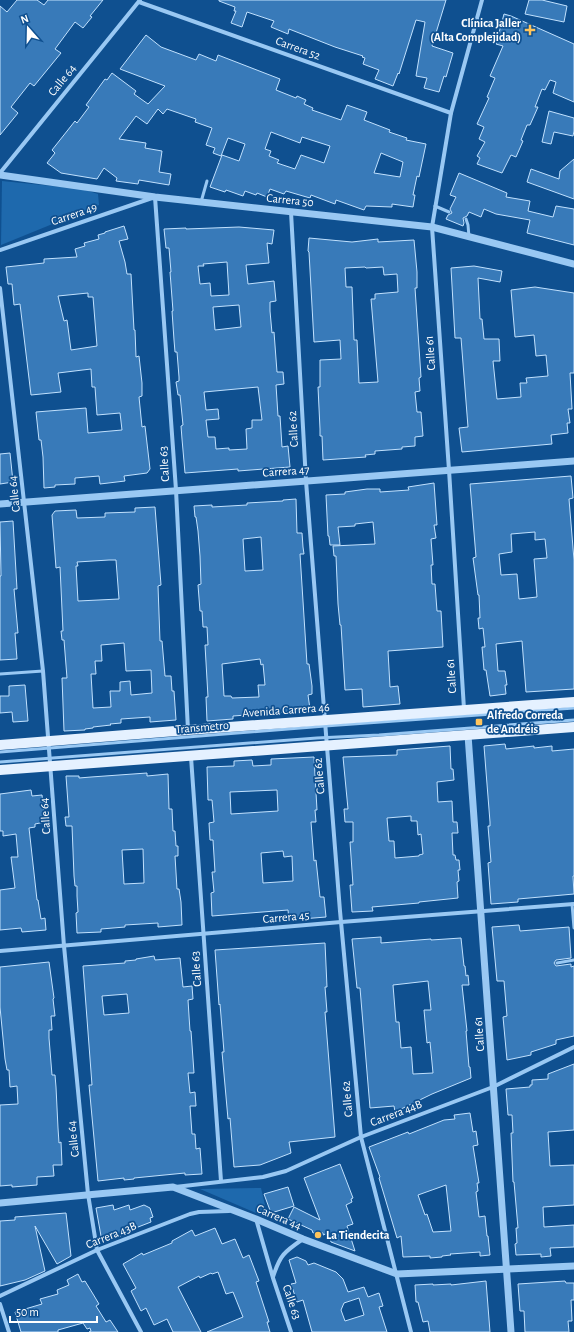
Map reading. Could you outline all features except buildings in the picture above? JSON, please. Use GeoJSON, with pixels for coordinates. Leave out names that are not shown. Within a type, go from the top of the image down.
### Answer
{"type":"FeatureCollection","features":[{"type":"Feature","properties":{"kind":"main road","name":"Avenida Carrera 46"},"geometry":{"type":"LineString","coordinates":[[0,745],[50,745],[188,730],[325,723],[464,710],[574,702]]}},
{"type":"Feature","properties":{"kind":"main road"},"geometry":{"type":"LineString","coordinates":[[0,770],[51,762],[191,755],[326,741],[468,735],[574,727]]}},
{"type":"Feature","properties":{"kind":"street","name":"Calle 61"},"geometry":{"type":"LineString","coordinates":[[464,710],[432,227],[451,113],[482,0]]}},
{"type":"Feature","properties":{"kind":"street","name":"Carrera 52"},"geometry":{"type":"LineString","coordinates":[[139,1],[451,113]]}},
{"type":"Feature","properties":{"kind":"street","name":"Calle 64"},"geometry":{"type":"LineString","coordinates":[[0,174],[139,1]]}},
{"type":"Feature","properties":{"kind":"street","name":"Carrera 50"},"geometry":{"type":"LineString","coordinates":[[0,174],[155,197],[432,227],[574,264]]}},
{"type":"Feature","properties":{"kind":"street","name":"Carrera 49"},"geometry":{"type":"LineString","coordinates":[[0,250],[155,197]]}},
{"type":"Feature","properties":{"kind":"street","name":"Calle 63"},"geometry":{"type":"LineString","coordinates":[[155,197],[176,490],[188,730]]}},
{"type":"Feature","properties":{"kind":"street","name":"Calle 62"},"geometry":{"type":"LineString","coordinates":[[291,212],[306,480],[341,922],[361,1137],[411,1332]]}},
{"type":"Feature","properties":{"kind":"street","name":"Calle 64"},"geometry":{"type":"LineString","coordinates":[[0,288],[43,671],[50,745],[64,946],[88,1194],[97,1250],[141,1332]]}},
{"type":"Feature","properties":{"kind":"street","name":"Carrera 47"},"geometry":{"type":"LineString","coordinates":[[0,504],[574,460]]}},
{"type":"Feature","properties":{"kind":"street","name":"Calle 61"},"geometry":{"type":"LineString","coordinates":[[468,735],[511,1332]]}},
{"type":"Feature","properties":{"kind":"street","name":"Calle 63"},"geometry":{"type":"LineString","coordinates":[[191,755],[221,1181]]}},
{"type":"Feature","properties":{"kind":"street","name":"Carrera 45"},"geometry":{"type":"LineString","coordinates":[[0,951],[573,904]]}},
{"type":"Feature","properties":{"kind":"street","name":"Carrera 44B"},"geometry":{"type":"LineString","coordinates":[[173,1187],[263,1177],[286,1171],[361,1137],[494,1087],[574,1047]]}},
{"type":"Feature","properties":{"kind":"street","name":"Carrera 44"},"geometry":{"type":"LineString","coordinates":[[0,1203],[173,1187],[234,1210],[303,1239],[397,1274],[574,1266]]}},
{"type":"Feature","properties":{"kind":"street","name":"Carrera 43B"},"geometry":{"type":"LineString","coordinates":[[0,1296],[97,1250],[190,1214],[234,1210]]}},
{"type":"Feature","properties":{"kind":"street","name":"Calle 63"},"geometry":{"type":"LineString","coordinates":[[256,1219],[273,1278],[291,1332]]}},
{"type":"Feature","properties":{"kind":"street","name":"Calle 63"},"geometry":{"type":"LineString","coordinates":[[273,1278],[278,1261],[287,1250],[303,1239]]}},
{"type":"Feature","properties":{"kind":"street"},"geometry":{"type":"LineString","coordinates":[[0,1304],[9,1332]]}},
{"type":"Feature","properties":{"kind":"lane"},"geometry":{"type":"LineString","coordinates":[[200,202],[206,181]]}},
{"type":"Feature","properties":{"kind":"lane"},"geometry":{"type":"LineString","coordinates":[[435,206],[449,212]]}},
{"type":"Feature","properties":{"kind":"lane"},"geometry":{"type":"LineString","coordinates":[[466,219],[469,237]]}},
{"type":"Feature","properties":{"kind":"lane"},"geometry":{"type":"LineString","coordinates":[[0,674],[43,671]]}},
{"type":"Feature","properties":{"kind":"lane","name":"Transmetro"},"geometry":{"type":"LineString","coordinates":[[0,752],[50,745],[325,723],[574,708]]}},
{"type":"Feature","properties":{"kind":"lane","name":"Transmetro"},"geometry":{"type":"LineString","coordinates":[[0,762],[51,762],[574,720]]}},
{"type":"Feature","properties":{"kind":"lane"},"geometry":{"type":"LineString","coordinates":[[573,904],[574,928]]}},
{"type":"Feature","properties":{"kind":"lane"},"geometry":{"type":"LineString","coordinates":[[557,963],[574,960]]}},
{"type":"Feature","properties":{"kind":"shaded area"},"geometry":{"type":"Polygon","coordinates":[[[2,181],[82,189],[98,194],[99,205],[1,245],[2,181]]]}},
{"type":"Feature","properties":{"kind":"shaded area"},"geometry":{"type":"Polygon","coordinates":[[[261,1188],[268,1218],[200,1189],[261,1188]]]}},
{"type":"Feature","properties":{"kind":"place","name":"Clínica Jaller (Alta Complejidad)"},"geometry":{"type":"Point","coordinates":[530,30]}},
{"type":"Feature","properties":{"kind":"place","name":"Alfredo Correda de Andréis"},"geometry":{"type":"Point","coordinates":[479,722]}},
{"type":"Feature","properties":{"kind":"place","name":"La Tiendecita"},"geometry":{"type":"Point","coordinates":[318,1235]}}]}
